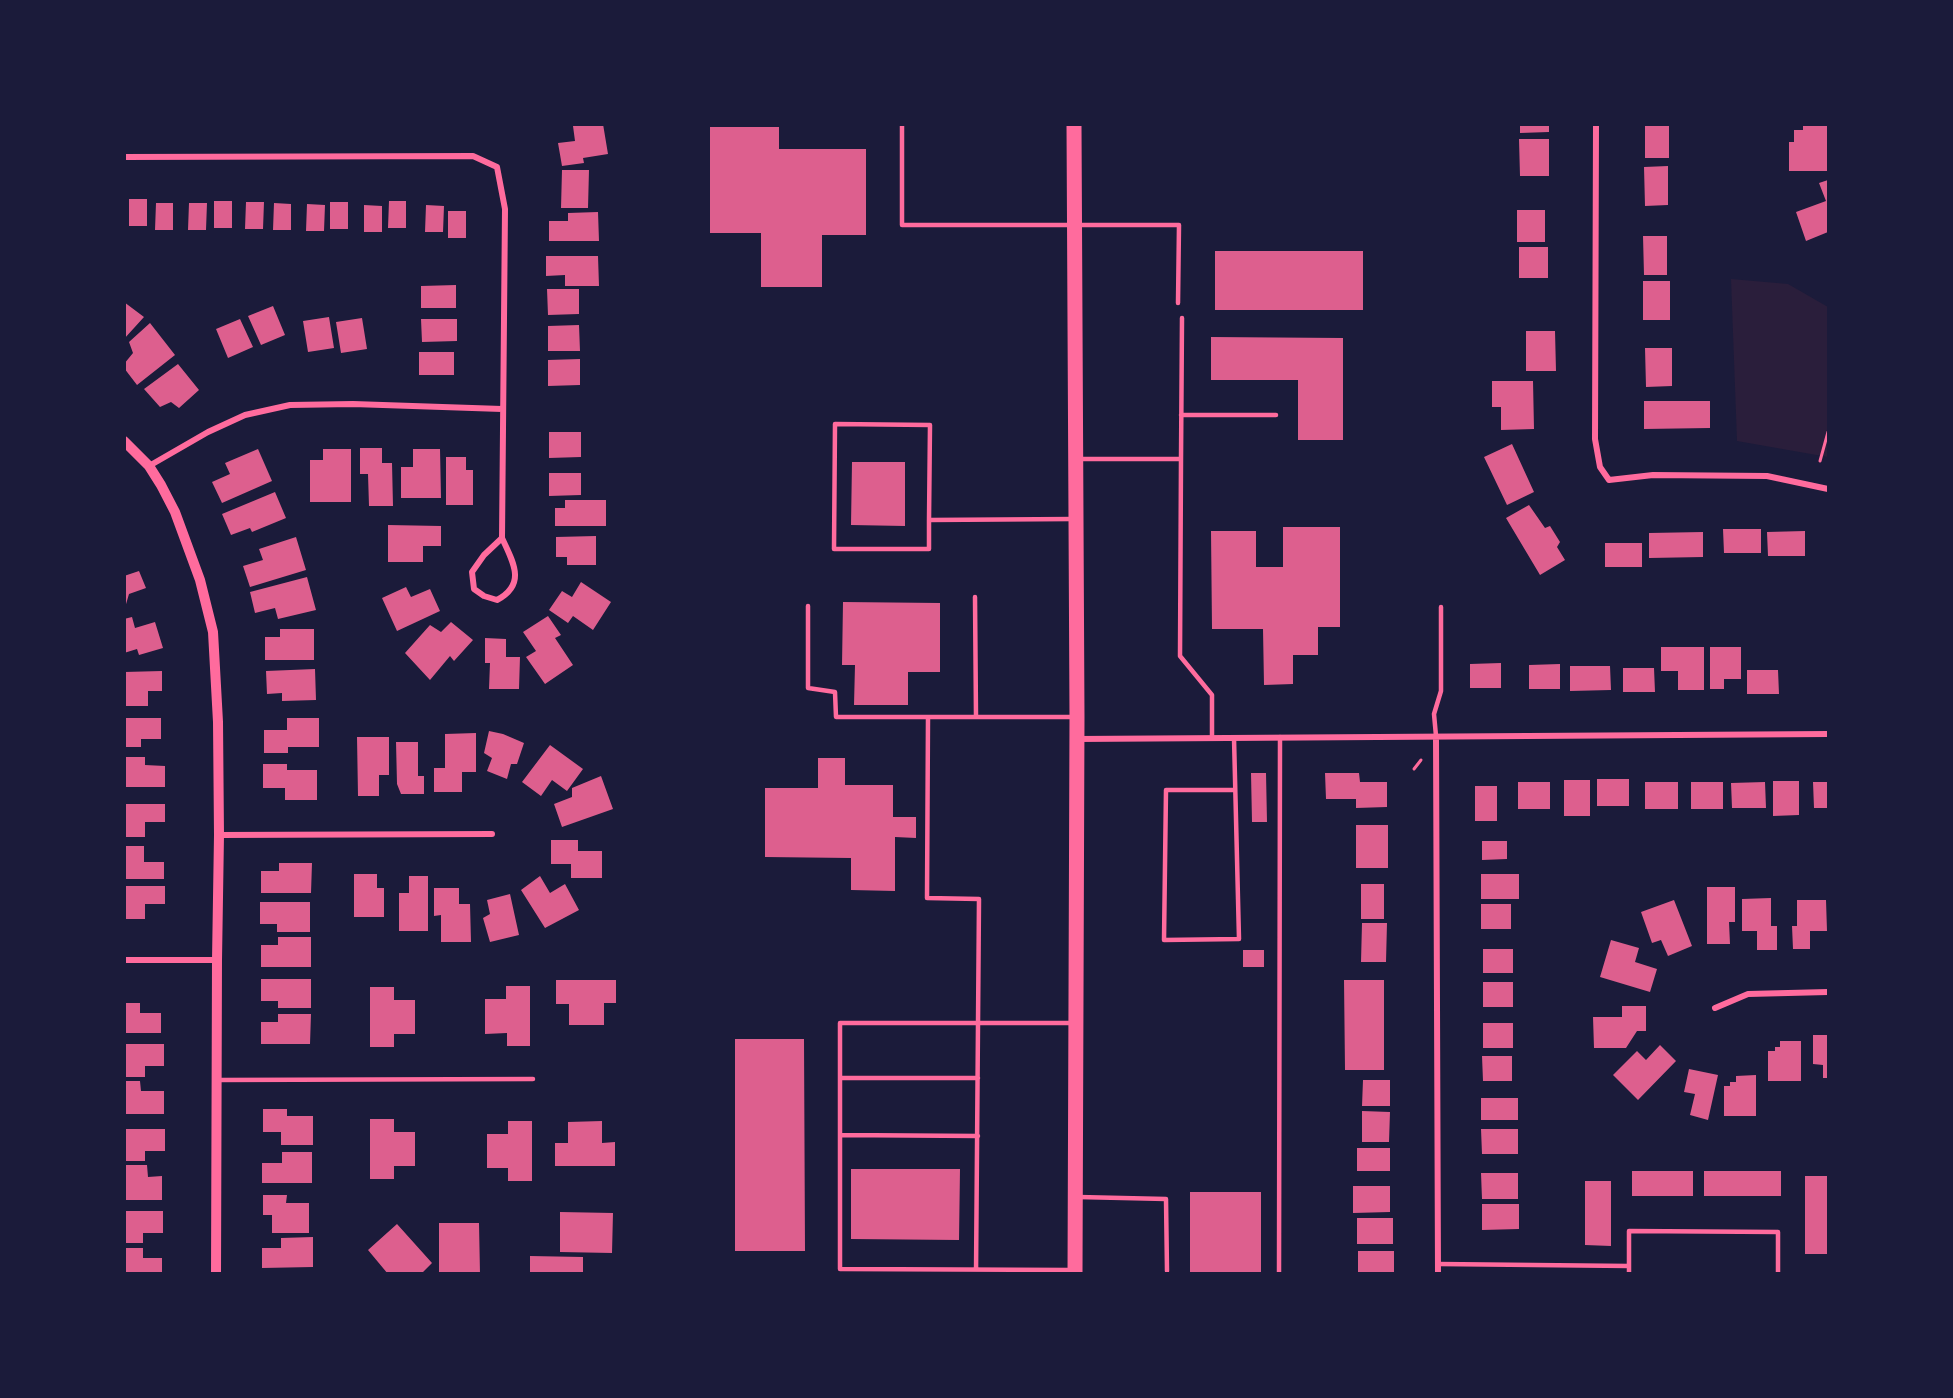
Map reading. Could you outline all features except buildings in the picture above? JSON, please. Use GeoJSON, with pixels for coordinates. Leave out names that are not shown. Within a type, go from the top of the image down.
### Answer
{"type":"FeatureCollection","features":[{"type":"Feature","properties":{"kind":"main road"},"geometry":{"type":"LineString","coordinates":[[1074,124],[1077,717],[1075,1272]]}},
{"type":"Feature","properties":{"kind":"street"},"geometry":{"type":"LineString","coordinates":[[1596,124],[1595,439],[1600,467],[1609,480],[1653,475],[1767,476],[1828,489]]}},
{"type":"Feature","properties":{"kind":"street"},"geometry":{"type":"LineString","coordinates":[[124,157],[473,156],[497,167],[505,209],[502,538],[516,567],[515,582],[508,594],[497,600],[484,596],[474,589],[472,572],[484,555],[502,538]]}},
{"type":"Feature","properties":{"kind":"street"},"geometry":{"type":"LineString","coordinates":[[149,466],[208,432],[245,415],[290,405],[353,404],[502,409]]}},
{"type":"Feature","properties":{"kind":"street"},"geometry":{"type":"LineString","coordinates":[[124,441],[149,466],[175,512],[200,579],[213,632],[218,722],[219,835],[216,1274]]}},
{"type":"Feature","properties":{"kind":"street"},"geometry":{"type":"LineString","coordinates":[[1077,739],[1828,734]]}},
{"type":"Feature","properties":{"kind":"street"},"geometry":{"type":"LineString","coordinates":[[1436,736],[1438,1274]]}},
{"type":"Feature","properties":{"kind":"street"},"geometry":{"type":"LineString","coordinates":[[219,835],[492,834]]}},
{"type":"Feature","properties":{"kind":"street"},"geometry":{"type":"LineString","coordinates":[[124,960],[217,960]]}},
{"type":"Feature","properties":{"kind":"street"},"geometry":{"type":"LineString","coordinates":[[1715,1008],[1748,994],[1828,992]]}},
{"type":"Feature","properties":{"kind":"lane"},"geometry":{"type":"LineString","coordinates":[[902,124],[902,225],[1179,225],[1178,303]]}},
{"type":"Feature","properties":{"kind":"lane"},"geometry":{"type":"LineString","coordinates":[[1182,318],[1180,656],[1212,695],[1212,738]]}},
{"type":"Feature","properties":{"kind":"lane"},"geometry":{"type":"LineString","coordinates":[[1181,415],[1276,415]]}},
{"type":"Feature","properties":{"kind":"lane"},"geometry":{"type":"LineString","coordinates":[[835,424],[930,425],[929,520],[929,549],[834,549],[835,424]]}},
{"type":"Feature","properties":{"kind":"lane"},"geometry":{"type":"LineString","coordinates":[[1076,459],[1181,459]]}},
{"type":"Feature","properties":{"kind":"lane"},"geometry":{"type":"LineString","coordinates":[[929,520],[1076,519]]}},
{"type":"Feature","properties":{"kind":"lane"},"geometry":{"type":"LineString","coordinates":[[975,597],[976,717]]}},
{"type":"Feature","properties":{"kind":"lane"},"geometry":{"type":"LineString","coordinates":[[808,606],[808,687],[835,692],[836,717],[1077,717]]}},
{"type":"Feature","properties":{"kind":"lane"},"geometry":{"type":"LineString","coordinates":[[1436,736],[1434,714],[1441,691],[1441,607]]}},
{"type":"Feature","properties":{"kind":"lane"},"geometry":{"type":"LineString","coordinates":[[928,717],[927,898],[979,898],[976,1272]]}},
{"type":"Feature","properties":{"kind":"lane"},"geometry":{"type":"LineString","coordinates":[[1234,738],[1239,939],[1164,940],[1166,790],[1235,790]]}},
{"type":"Feature","properties":{"kind":"lane"},"geometry":{"type":"LineString","coordinates":[[1279,1274],[1280,738]]}},
{"type":"Feature","properties":{"kind":"lane"},"geometry":{"type":"LineString","coordinates":[[1075,1272],[840,1269],[840,1023],[1076,1023]]}},
{"type":"Feature","properties":{"kind":"lane"},"geometry":{"type":"LineString","coordinates":[[840,1078],[978,1078]]}},
{"type":"Feature","properties":{"kind":"lane"},"geometry":{"type":"LineString","coordinates":[[217,1080],[533,1079]]}},
{"type":"Feature","properties":{"kind":"lane"},"geometry":{"type":"LineString","coordinates":[[840,1135],[978,1136]]}},
{"type":"Feature","properties":{"kind":"lane"},"geometry":{"type":"LineString","coordinates":[[1075,1197],[1166,1199],[1167,1271]]}},
{"type":"Feature","properties":{"kind":"lane"},"geometry":{"type":"LineString","coordinates":[[1629,1274],[1629,1231],[1778,1232],[1778,1274]]}},
{"type":"Feature","properties":{"kind":"lane"},"geometry":{"type":"LineString","coordinates":[[1438,1264],[1629,1266]]}},
{"type":"Feature","properties":{"kind":"path"},"geometry":{"type":"LineString","coordinates":[[1820,461],[1828,432]]}},
{"type":"Feature","properties":{"kind":"path"},"geometry":{"type":"LineString","coordinates":[[1414,769],[1420,759]]}},
{"type":"Feature","properties":{"kind":"shaded area"},"geometry":{"type":"Polygon","coordinates":[[[1731,279],[1788,284],[1828,307],[1828,457],[1737,441],[1731,279]]]}}]}
